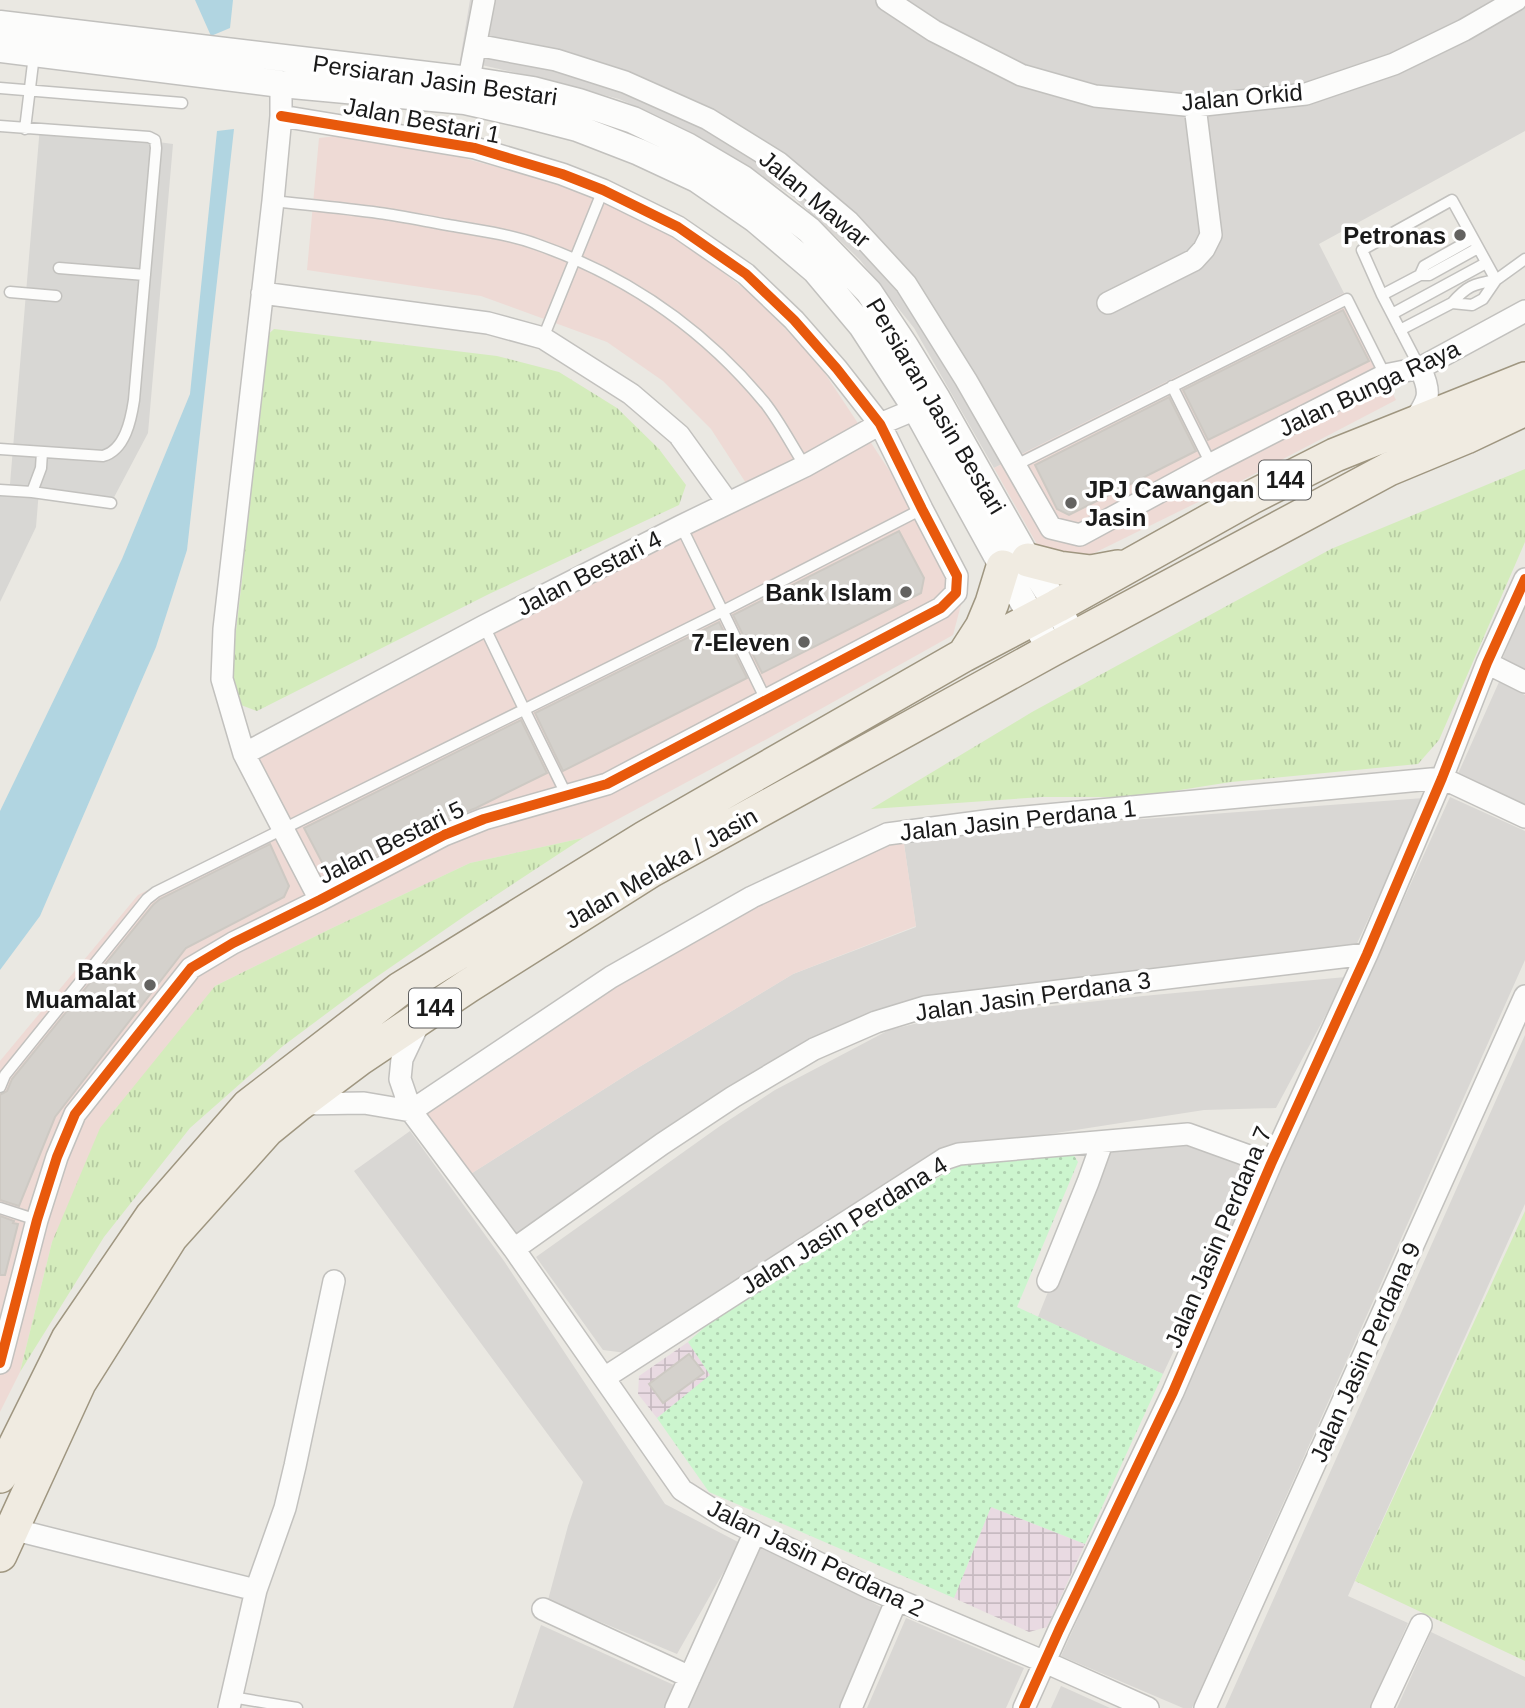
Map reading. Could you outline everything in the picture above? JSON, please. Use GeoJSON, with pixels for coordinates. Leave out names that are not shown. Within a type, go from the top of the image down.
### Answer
{"type":"FeatureCollection","features":[{"type":"Feature","properties":{"kind":"main road","name":"Jalan Melaka / Jasin"},"geometry":{"type":"LineString","coordinates":[[0,1476],[68,1339],[152,1216],[248,1106],[400,989],[646,837],[964,655],[1250,498],[1335,455],[1525,379]]}},
{"type":"Feature","properties":{"kind":"main road","name":"Jalan Melaka / Jasin"},"geometry":{"type":"LineString","coordinates":[[6,1542],[79,1383],[171,1237],[267,1130],[359,1059],[650,870],[1062,644],[1389,469],[1525,409]]}},
{"type":"Feature","properties":{"kind":"main road"},"geometry":{"type":"LineString","coordinates":[[964,655],[1015,564],[1091,572],[1128,565]]}},
{"type":"Feature","properties":{"kind":"street"},"geometry":{"type":"LineString","coordinates":[[467,91],[484,0]]}},
{"type":"Feature","properties":{"kind":"street","name":"Jalan Orkid"},"geometry":{"type":"LineString","coordinates":[[887,0],[934,32],[1021,75],[1095,96],[1195,106],[1306,94],[1394,64],[1464,30],[1516,0]]}},
{"type":"Feature","properties":{"kind":"street","name":"Persiaran Jasin Bestari"},"geometry":{"type":"LineString","coordinates":[[0,24],[467,91]]}},
{"type":"Feature","properties":{"kind":"street","name":"Jalan Mawar"},"geometry":{"type":"LineString","coordinates":[[476,45],[555,60],[625,82],[708,119],[779,163],[849,222],[906,284],[1016,464]]}},
{"type":"Feature","properties":{"kind":"street","name":"Persiaran Jasin Bestari"},"geometry":{"type":"LineString","coordinates":[[0,49],[281,84],[467,91],[533,90],[633,120],[687,146],[743,179],[809,230],[869,292],[905,346],[926,403],[1062,644]]}},
{"type":"Feature","properties":{"kind":"street"},"geometry":{"type":"LineString","coordinates":[[281,84],[281,116],[273,201],[223,642],[222,679],[244,754],[320,900]]}},
{"type":"Feature","properties":{"kind":"street"},"geometry":{"type":"LineString","coordinates":[[1108,303],[1194,260],[1204,249],[1211,234],[1195,106]]}},
{"type":"Feature","properties":{"kind":"street","name":"Jalan Bestari 1"},"geometry":{"type":"LineString","coordinates":[[281,116],[475,148],[562,174],[603,190],[678,227],[746,274],[794,320],[880,424]]}},
{"type":"Feature","properties":{"kind":"street"},"geometry":{"type":"LineString","coordinates":[[262,293],[488,323],[543,338],[631,394],[679,435],[728,503]]}},
{"type":"Feature","properties":{"kind":"street","name":"Jalan Bunga Raya"},"geometry":{"type":"LineString","coordinates":[[1016,464],[1051,528],[1080,535],[1210,464],[1385,376],[1420,368],[1525,311]]}},
{"type":"Feature","properties":{"kind":"street"},"geometry":{"type":"LineString","coordinates":[[1410,425],[1426,404],[1427,383],[1420,368]]}},
{"type":"Feature","properties":{"kind":"street","name":"Jalan Bestari 4"},"geometry":{"type":"LineString","coordinates":[[244,754],[485,626],[926,403]]}},
{"type":"Feature","properties":{"kind":"street","name":"Jalan Bestari 5"},"geometry":{"type":"LineString","coordinates":[[0,1363],[37,1220],[57,1157],[75,1114],[191,968],[233,943],[444,835],[484,819],[607,784],[941,608],[956,593],[957,576],[880,424]]}},
{"type":"Feature","properties":{"kind":"street"},"geometry":{"type":"LineString","coordinates":[[1525,579],[1442,778],[1525,817]]}},
{"type":"Feature","properties":{"kind":"street"},"geometry":{"type":"LineString","coordinates":[[1488,663],[1525,682]]}},
{"type":"Feature","properties":{"kind":"street","name":"Jalan Jasin Perdana 7"},"geometry":{"type":"LineString","coordinates":[[1024,1708],[1173,1392],[1442,778]]}},
{"type":"Feature","properties":{"kind":"street","name":"Jalan Jasin Perdana 1"},"geometry":{"type":"LineString","coordinates":[[411,1111],[611,977],[752,897],[887,834],[1007,819],[1442,778]]}},
{"type":"Feature","properties":{"kind":"street","name":"Jalan Jasin Perdana 3"},"geometry":{"type":"LineString","coordinates":[[514,1249],[733,1097],[814,1049],[876,1022],[925,1007],[1367,954]]}},
{"type":"Feature","properties":{"kind":"street","name":"Jalan Jasin Perdana 9"},"geometry":{"type":"LineString","coordinates":[[1205,1708],[1525,996]]}},
{"type":"Feature","properties":{"kind":"street","name":"Jalan Jasin Perdana 2"},"geometry":{"type":"LineString","coordinates":[[423,1016],[402,1059],[400,1079],[411,1111],[514,1249],[682,1490],[726,1518],[872,1589],[1148,1708]]}},
{"type":"Feature","properties":{"kind":"street"},"geometry":{"type":"LineString","coordinates":[[299,1104],[364,1103],[411,1111]]}},
{"type":"Feature","properties":{"kind":"street","name":"Jalan Jasin Perdana 4"},"geometry":{"type":"LineString","coordinates":[[604,1378],[944,1160],[959,1154],[1188,1134],[1271,1164]]}},
{"type":"Feature","properties":{"kind":"street"},"geometry":{"type":"LineString","coordinates":[[1048,1281],[1102,1143]]}},
{"type":"Feature","properties":{"kind":"street"},"geometry":{"type":"LineString","coordinates":[[231,1702],[256,1590],[285,1508],[334,1281]]}},
{"type":"Feature","properties":{"kind":"street"},"geometry":{"type":"LineString","coordinates":[[676,1708],[755,1532]]}},
{"type":"Feature","properties":{"kind":"street"},"geometry":{"type":"LineString","coordinates":[[6,1542],[256,1590]]}},
{"type":"Feature","properties":{"kind":"street"},"geometry":{"type":"LineString","coordinates":[[851,1708],[897,1599]]}},
{"type":"Feature","properties":{"kind":"street"},"geometry":{"type":"LineString","coordinates":[[543,1609],[690,1677]]}},
{"type":"Feature","properties":{"kind":"street"},"geometry":{"type":"LineString","coordinates":[[1382,1708],[1421,1625]]}},
{"type":"Feature","properties":{"kind":"lane"},"geometry":{"type":"LineString","coordinates":[[24,129],[34,53]]}},
{"type":"Feature","properties":{"kind":"lane"},"geometry":{"type":"LineString","coordinates":[[0,88],[182,103]]}},
{"type":"Feature","properties":{"kind":"lane"},"geometry":{"type":"LineString","coordinates":[[0,126],[149,137],[155,140],[156,148],[131,417],[118,449],[103,456],[0,449]]}},
{"type":"Feature","properties":{"kind":"lane"},"geometry":{"type":"LineString","coordinates":[[543,338],[603,190]]}},
{"type":"Feature","properties":{"kind":"lane"},"geometry":{"type":"LineString","coordinates":[[1420,368],[1362,250],[1451,200],[1496,280]]}},
{"type":"Feature","properties":{"kind":"lane"},"geometry":{"type":"LineString","coordinates":[[273,201],[382,213],[491,233],[535,244],[633,287],[670,312],[734,368],[767,406],[805,466]]}},
{"type":"Feature","properties":{"kind":"lane"},"geometry":{"type":"LineString","coordinates":[[1382,295],[1420,275],[1423,265],[1475,243]]}},
{"type":"Feature","properties":{"kind":"lane"},"geometry":{"type":"LineString","coordinates":[[1452,303],[1472,305],[1483,299],[1496,280],[1525,259]]}},
{"type":"Feature","properties":{"kind":"lane"},"geometry":{"type":"LineString","coordinates":[[1392,314],[1486,262]]}},
{"type":"Feature","properties":{"kind":"lane"},"geometry":{"type":"LineString","coordinates":[[58,268],[145,275]]}},
{"type":"Feature","properties":{"kind":"lane"},"geometry":{"type":"LineString","coordinates":[[1400,330],[1452,303],[1475,283],[1496,280]]}},
{"type":"Feature","properties":{"kind":"lane"},"geometry":{"type":"LineString","coordinates":[[10,292],[56,296]]}},
{"type":"Feature","properties":{"kind":"lane"},"geometry":{"type":"LineString","coordinates":[[1016,464],[1347,299],[1385,376]]}},
{"type":"Feature","properties":{"kind":"lane"},"geometry":{"type":"LineString","coordinates":[[1172,386],[1210,464]]}},
{"type":"Feature","properties":{"kind":"lane"},"geometry":{"type":"LineString","coordinates":[[32,492],[41,468],[42,452]]}},
{"type":"Feature","properties":{"kind":"lane"},"geometry":{"type":"LineString","coordinates":[[0,490],[111,503]]}},
{"type":"Feature","properties":{"kind":"lane"},"geometry":{"type":"LineString","coordinates":[[0,1087],[5,1075],[147,899],[156,892],[723,611],[922,509]]}},
{"type":"Feature","properties":{"kind":"lane"},"geometry":{"type":"LineString","coordinates":[[681,526],[766,700]]}},
{"type":"Feature","properties":{"kind":"lane"},"geometry":{"type":"LineString","coordinates":[[485,626],[567,796]]}},
{"type":"Feature","properties":{"kind":"lane"},"geometry":{"type":"LineString","coordinates":[[0,1208],[37,1220]]}},
{"type":"Feature","properties":{"kind":"lane"},"geometry":{"type":"LineString","coordinates":[[231,1702],[297,1708]]}},
{"type":"Feature","properties":{"kind":"shaded area"},"geometry":{"type":"Polygon","coordinates":[[[470,0],[1525,0],[1525,131],[1319,244],[1344,293],[994,468],[914,328],[860,260],[793,197],[693,133],[619,99],[460,60],[470,0]]]}},
{"type":"Feature","properties":{"kind":"shaded area"},"geometry":{"type":"Polygon","coordinates":[[[40,126],[173,144],[148,433],[111,503],[39,490],[36,527],[0,602],[0,484],[10,484],[40,126]]]}},
{"type":"Feature","properties":{"kind":"shaded area"},"geometry":{"type":"Polygon","coordinates":[[[354,134],[459,157],[581,189],[674,234],[752,295],[816,360],[966,586],[953,635],[583,838],[470,863],[215,986],[52,1242],[20,1372],[0,1412],[0,1061],[138,895],[275,826],[234,749],[753,494],[711,429],[663,381],[607,342],[481,296],[307,270],[319,138],[354,134]]]}},
{"type":"Feature","properties":{"kind":"shaded area"},"geometry":{"type":"Polygon","coordinates":[[[1344,293],[1396,400],[1239,482],[1082,559],[1039,548],[994,468],[1344,293]]]}},
{"type":"Feature","properties":{"kind":"shaded area"},"geometry":{"type":"Polygon","coordinates":[[[1525,605],[1525,674],[1501,662],[1525,605]]]}},
{"type":"Feature","properties":{"kind":"shaded area"},"geometry":{"type":"Polygon","coordinates":[[[1499,682],[1525,695],[1525,809],[1457,776],[1499,682]]]}},
{"type":"Feature","properties":{"kind":"shaded area"},"geometry":{"type":"Polygon","coordinates":[[[1450,797],[1525,831],[1525,960],[1192,1708],[1183,1708],[1061,1656],[1450,797]]]}},
{"type":"Feature","properties":{"kind":"shaded area"},"geometry":{"type":"Polygon","coordinates":[[[1424,798],[1354,950],[919,999],[808,1048],[515,1241],[469,1175],[631,1072],[793,974],[916,927],[903,837],[1424,798]]]}},
{"type":"Feature","properties":{"kind":"shaded area"},"geometry":{"type":"Polygon","coordinates":[[[903,837],[916,926],[793,974],[631,1072],[469,1175],[417,1112],[618,971],[903,837]]]}},
{"type":"Feature","properties":{"kind":"shaded area"},"geometry":{"type":"Polygon","coordinates":[[[1346,977],[1276,1108],[1204,1110],[946,1148],[626,1353],[603,1350],[536,1257],[775,1090],[889,1030],[935,1019],[1346,977]]]}},
{"type":"Feature","properties":{"kind":"shaded area"},"geometry":{"type":"Polygon","coordinates":[[[1525,1035],[1525,1204],[1348,1596],[1408,1623],[1370,1708],[1225,1708],[1525,1035]]]}},
{"type":"Feature","properties":{"kind":"shaded area"},"geometry":{"type":"Polygon","coordinates":[[[410,1131],[504,1261],[665,1504],[740,1543],[677,1654],[548,1600],[583,1482],[354,1171],[410,1131]]]}},
{"type":"Feature","properties":{"kind":"shaded area"},"geometry":{"type":"Polygon","coordinates":[[[1191,1142],[1260,1167],[1163,1374],[1038,1317],[1105,1149],[1191,1142]]]}},
{"type":"Feature","properties":{"kind":"shaded area"},"geometry":{"type":"Polygon","coordinates":[[[688,1342],[711,1375],[657,1418],[638,1394],[639,1376],[688,1342]]]}},
{"type":"Feature","properties":{"kind":"shaded area"},"geometry":{"type":"Polygon","coordinates":[[[991,1507],[1085,1544],[1047,1627],[1029,1632],[954,1598],[991,1507]]]}},
{"type":"Feature","properties":{"kind":"shaded area"},"geometry":{"type":"Polygon","coordinates":[[[762,1544],[881,1607],[842,1708],[688,1708],[762,1544]]]}},
{"type":"Feature","properties":{"kind":"shaded area"},"geometry":{"type":"Polygon","coordinates":[[[906,1618],[1024,1668],[1006,1708],[867,1708],[906,1618]]]}},
{"type":"Feature","properties":{"kind":"shaded area"},"geometry":{"type":"Polygon","coordinates":[[[541,1625],[676,1686],[667,1708],[513,1708],[541,1625]]]}},
{"type":"Feature","properties":{"kind":"shaded area"},"geometry":{"type":"Polygon","coordinates":[[[1431,1632],[1525,1677],[1525,1708],[1397,1708],[1431,1632]]]}},
{"type":"Feature","properties":{"kind":"shaded area"},"geometry":{"type":"Polygon","coordinates":[[[1061,1686],[1110,1708],[1051,1708],[1061,1686]]]}},
{"type":"Feature","properties":{"kind":"green space"},"geometry":{"type":"Polygon","coordinates":[[[274,329],[497,356],[559,372],[617,408],[659,449],[686,485],[679,505],[489,594],[257,711],[241,705],[230,682],[243,571],[263,339],[274,329]]]}},
{"type":"Feature","properties":{"kind":"green space"},"geometry":{"type":"Polygon","coordinates":[[[1525,469],[1525,542],[1439,740],[1418,764],[1231,782],[1135,797],[1042,797],[871,809],[1032,712],[1331,549],[1525,469]]]}},
{"type":"Feature","properties":{"kind":"green space"},"geometry":{"type":"Polygon","coordinates":[[[583,838],[362,987],[283,1046],[190,1128],[104,1237],[20,1372],[52,1242],[100,1128],[215,986],[470,863],[583,838]]]}},
{"type":"Feature","properties":{"kind":"green space"},"geometry":{"type":"Polygon","coordinates":[[[1072,1152],[1078,1162],[1017,1307],[1163,1374],[1085,1544],[991,1507],[954,1598],[709,1492],[657,1418],[710,1375],[688,1342],[707,1325],[828,1241],[961,1164],[1072,1152]]]}},
{"type":"Feature","properties":{"kind":"green space"},"geometry":{"type":"Polygon","coordinates":[[[1525,1211],[1525,1661],[1355,1581],[1525,1211]]]}},
{"type":"Feature","properties":{"kind":"water"},"geometry":{"type":"Polygon","coordinates":[[[195,0],[233,0],[230,28],[211,36],[195,0]]]}},
{"type":"Feature","properties":{"kind":"water"},"geometry":{"type":"Polygon","coordinates":[[[234,129],[187,550],[156,647],[40,916],[0,970],[0,811],[122,559],[190,394],[217,131],[234,129]]]}},
{"type":"Feature","properties":{"kind":"building"},"geometry":{"type":"Polygon","coordinates":[[[1343,310],[1369,361],[1208,440],[1183,390],[1343,310]]]}},
{"type":"Feature","properties":{"kind":"building"},"geometry":{"type":"Polygon","coordinates":[[[1169,397],[1196,451],[1069,515],[1057,509],[1035,465],[1169,397]]]}},
{"type":"Feature","properties":{"kind":"building"},"geometry":{"type":"Polygon","coordinates":[[[899,531],[924,578],[921,593],[762,673],[733,615],[899,531]]]}},
{"type":"Feature","properties":{"kind":"building"},"geometry":{"type":"Polygon","coordinates":[[[719,622],[747,678],[563,771],[535,713],[719,622]]]}},
{"type":"Feature","properties":{"kind":"building"},"geometry":{"type":"Polygon","coordinates":[[[521,720],[547,773],[476,808],[438,823],[339,875],[325,868],[304,828],[521,720]]]}},
{"type":"Feature","properties":{"kind":"building"},"geometry":{"type":"Polygon","coordinates":[[[270,844],[289,886],[284,897],[186,948],[55,1117],[19,1206],[0,1200],[0,1095],[7,1091],[12,1079],[153,905],[270,844]]]}},
{"type":"Feature","properties":{"kind":"building"},"geometry":{"type":"Polygon","coordinates":[[[0,1216],[18,1224],[5,1275],[0,1275],[0,1216]]]}},
{"type":"Feature","properties":{"kind":"building"},"geometry":{"type":"Polygon","coordinates":[[[689,1354],[704,1373],[663,1403],[649,1384],[689,1354]]]}},
{"type":"Feature","properties":{"kind":"cycle path"},"geometry":{"type":"LineString","coordinates":[[0,1363],[37,1220],[57,1157],[75,1114],[191,968],[233,943],[444,835],[484,819],[607,784],[941,608],[956,593],[957,576],[880,424],[794,320],[746,274],[678,227],[603,190],[562,174],[475,148],[281,116]]}},
{"type":"Feature","properties":{"kind":"cycle path"},"geometry":{"type":"LineString","coordinates":[[1024,1708],[1173,1392],[1271,1164],[1367,954],[1442,778],[1487,663],[1525,579]]}},
{"type":"Feature","properties":{"kind":"place","name":"Petronas"},"geometry":{"type":"Point","coordinates":[1460,235]}},
{"type":"Feature","properties":{"kind":"place","name":"JPJ Cawangan Jasin"},"geometry":{"type":"Point","coordinates":[1071,503]}},
{"type":"Feature","properties":{"kind":"place","name":"Bank Islam"},"geometry":{"type":"Point","coordinates":[906,592]}},
{"type":"Feature","properties":{"kind":"place","name":"7-Eleven"},"geometry":{"type":"Point","coordinates":[804,642]}},
{"type":"Feature","properties":{"kind":"place","name":"Bank Muamalat"},"geometry":{"type":"Point","coordinates":[150,985]}}]}
